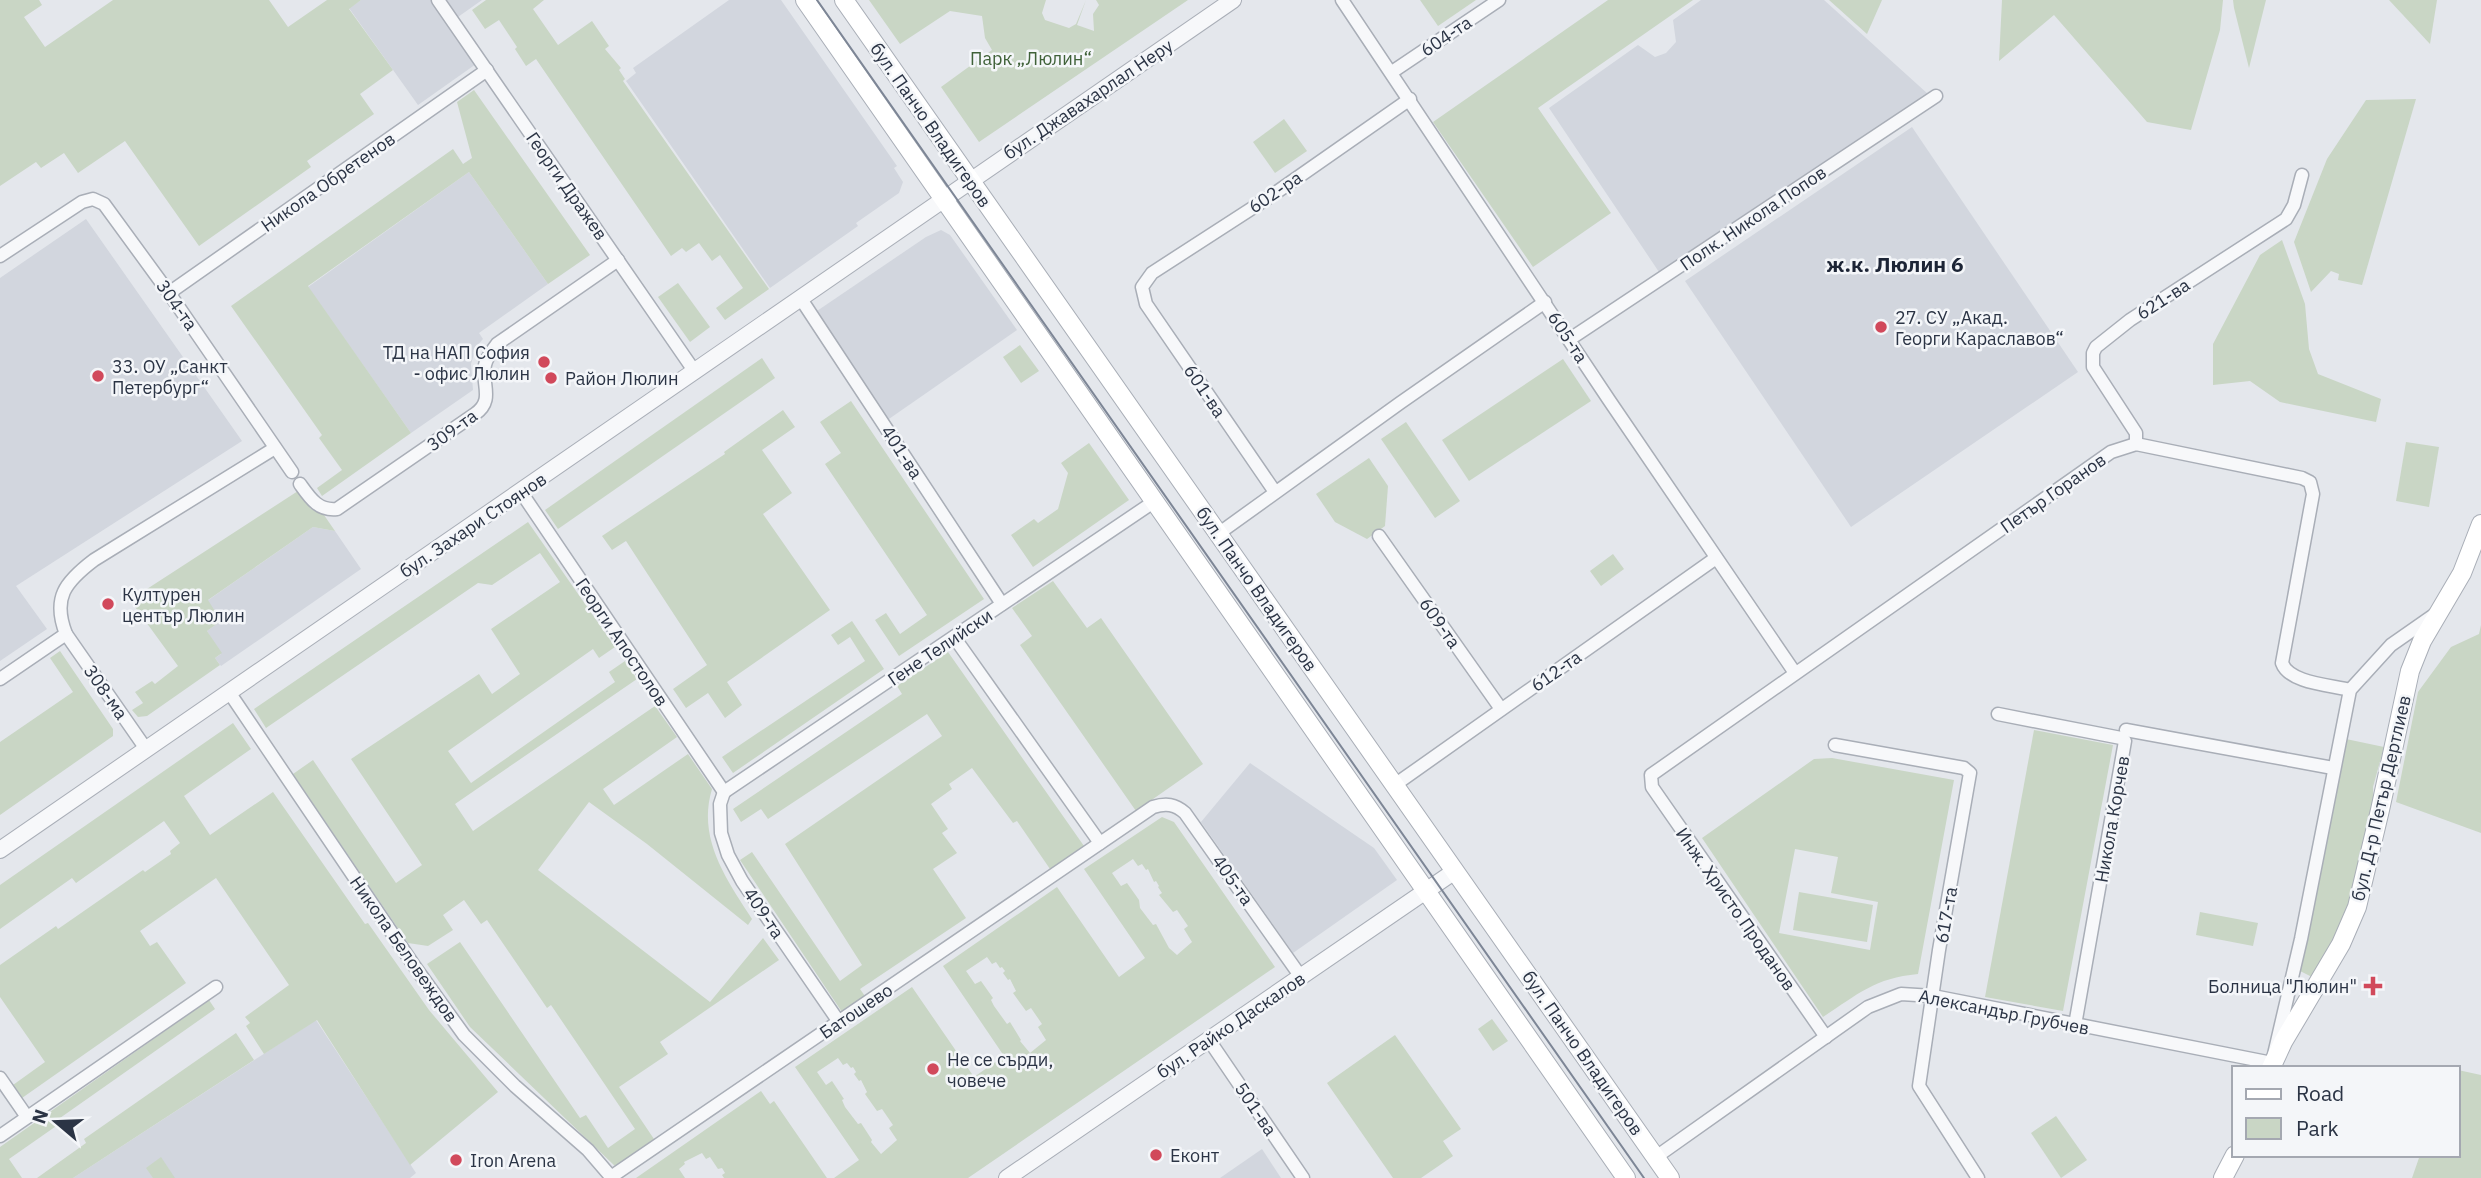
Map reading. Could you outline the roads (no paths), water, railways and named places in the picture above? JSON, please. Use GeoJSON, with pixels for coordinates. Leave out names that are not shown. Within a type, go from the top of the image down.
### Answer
{"type":"FeatureCollection","features":[{"type":"Feature","properties":{"kind":"main road","name":"бул. Панчо Владигеров"},"geometry":{"type":"LineString","coordinates":[[805,0],[1626,1178]]}},
{"type":"Feature","properties":{"kind":"main road","name":"бул. Панчо Владигеров"},"geometry":{"type":"LineString","coordinates":[[844,0],[1670,1178]]}},
{"type":"Feature","properties":{"kind":"main road","name":"бул. Д-р Петър Дертлиев"},"geometry":{"type":"LineString","coordinates":[[2272,1066],[2341,944],[2357,907],[2410,671],[2421,641],[2462,573],[2481,524]]}},
{"type":"Feature","properties":{"kind":"main road"},"geometry":{"type":"LineString","coordinates":[[2223,1178],[2234,1157]]}},
{"type":"Feature","properties":{"kind":"street","name":"Георги Дражев"},"geometry":{"type":"LineString","coordinates":[[438,0],[695,372]]}},
{"type":"Feature","properties":{"kind":"street","name":"бул. Джавахарлал Неру"},"geometry":{"type":"LineString","coordinates":[[944,198],[1233,0]]}},
{"type":"Feature","properties":{"kind":"street","name":"605-та"},"geometry":{"type":"LineString","coordinates":[[1342,0],[1795,673]]}},
{"type":"Feature","properties":{"kind":"street","name":"604-та"},"geometry":{"type":"LineString","coordinates":[[1392,72],[1499,0]]}},
{"type":"Feature","properties":{"kind":"street","name":"Никола Обретенов"},"geometry":{"type":"LineString","coordinates":[[169,293],[487,70]]}},
{"type":"Feature","properties":{"kind":"street","name":"Полк. Никола Попов"},"geometry":{"type":"LineString","coordinates":[[1570,340],[1936,96]]}},
{"type":"Feature","properties":{"kind":"street","name":"602-ра"},"geometry":{"type":"LineString","coordinates":[[1142,287],[1152,272],[1271,196],[1410,99]]}},
{"type":"Feature","properties":{"kind":"street","name":"621-ва"},"geometry":{"type":"LineString","coordinates":[[2136,444],[2136,433],[2093,367],[2096,346],[2130,320],[2286,219],[2294,205],[2301,175]]}},
{"type":"Feature","properties":{"kind":"street","name":"бул. Захари Стоянов"},"geometry":{"type":"LineString","coordinates":[[0,850],[944,198]]}},
{"type":"Feature","properties":{"kind":"street","name":"304-та"},"geometry":{"type":"LineString","coordinates":[[0,256],[82,202],[93,199],[107,208],[292,472]]}},
{"type":"Feature","properties":{"kind":"street","name":"309-та"},"geometry":{"type":"LineString","coordinates":[[300,484],[322,508],[329,510],[343,506],[481,410],[487,398],[485,366],[489,354],[497,344],[618,260]]}},
{"type":"Feature","properties":{"kind":"street","name":"601-ва"},"geometry":{"type":"LineString","coordinates":[[1142,287],[1146,304],[1275,492]]}},
{"type":"Feature","properties":{"kind":"street","name":"401-ва"},"geometry":{"type":"LineString","coordinates":[[801,299],[1002,604]]}},
{"type":"Feature","properties":{"kind":"street"},"geometry":{"type":"LineString","coordinates":[[1218,534],[1545,302]]}},
{"type":"Feature","properties":{"kind":"street"},"geometry":{"type":"LineString","coordinates":[[2136,444],[2302,478],[2309,482],[2313,494],[2282,663],[2287,673],[2296,678],[2350,690]]}},
{"type":"Feature","properties":{"kind":"street","name":"Петър Горанов"},"geometry":{"type":"LineString","coordinates":[[1650,779],[1653,771],[2111,452],[2136,444]]}},
{"type":"Feature","properties":{"kind":"street"},"geometry":{"type":"LineString","coordinates":[[0,679],[66,634],[60,619],[60,603],[64,588],[74,575],[275,448]]}},
{"type":"Feature","properties":{"kind":"street","name":"Георги Апостолов"},"geometry":{"type":"LineString","coordinates":[[521,492],[724,792]]}},
{"type":"Feature","properties":{"kind":"street","name":"Гене Телийски"},"geometry":{"type":"LineString","coordinates":[[724,792],[1155,501]]}},
{"type":"Feature","properties":{"kind":"street","name":"609-та"},"geometry":{"type":"LineString","coordinates":[[1379,536],[1501,709]]}},
{"type":"Feature","properties":{"kind":"street","name":"612-та"},"geometry":{"type":"LineString","coordinates":[[1396,784],[1716,558]]}},
{"type":"Feature","properties":{"kind":"street"},"geometry":{"type":"LineString","coordinates":[[2272,1066],[2301,939],[2350,690],[2391,645],[2438,612]]}},
{"type":"Feature","properties":{"kind":"street","name":"308-ма"},"geometry":{"type":"LineString","coordinates":[[66,634],[146,749]]}},
{"type":"Feature","properties":{"kind":"street"},"geometry":{"type":"LineString","coordinates":[[954,637],[1100,844]]}},
{"type":"Feature","properties":{"kind":"street","name":"Никола Беловеждов"},"geometry":{"type":"LineString","coordinates":[[229,692],[464,1035],[588,1150],[612,1177]]}},
{"type":"Feature","properties":{"kind":"street","name":"Никола Корчев"},"geometry":{"type":"LineString","coordinates":[[1998,714],[2121,738],[2124,741],[2075,1025]]}},
{"type":"Feature","properties":{"kind":"street","name":"Никола Корчев"},"geometry":{"type":"LineString","coordinates":[[2126,730],[2333,768]]}},
{"type":"Feature","properties":{"kind":"street","name":"617-та"},"geometry":{"type":"LineString","coordinates":[[1835,745],[1964,768],[1970,773],[1919,1086],[1978,1178]]}},
{"type":"Feature","properties":{"kind":"street","name":"Инж. Христо Проданов"},"geometry":{"type":"LineString","coordinates":[[1650,779],[1652,787],[1826,1037]]}},
{"type":"Feature","properties":{"kind":"street","name":"409-та"},"geometry":{"type":"LineString","coordinates":[[724,792],[720,804],[720,833],[728,855],[742,881],[839,1022]]}},
{"type":"Feature","properties":{"kind":"street","name":"405-та"},"geometry":{"type":"LineString","coordinates":[[1153,807],[1170,804],[1185,813],[1301,977]]}},
{"type":"Feature","properties":{"kind":"street","name":"Батошево"},"geometry":{"type":"LineString","coordinates":[[612,1177],[1153,807]]}},
{"type":"Feature","properties":{"kind":"street","name":"бул. Райко Даскалов"},"geometry":{"type":"LineString","coordinates":[[1007,1178],[1455,872]]}},
{"type":"Feature","properties":{"kind":"street"},"geometry":{"type":"LineString","coordinates":[[0,1136],[216,987]]}},
{"type":"Feature","properties":{"kind":"street","name":"Александър Грубчев"},"geometry":{"type":"LineString","coordinates":[[1656,1157],[1868,1007],[1901,995],[1933,996],[2272,1066]]}},
{"type":"Feature","properties":{"kind":"street","name":"501-ва"},"geometry":{"type":"LineString","coordinates":[[1209,1040],[1303,1178]]}},
{"type":"Feature","properties":{"kind":"street"},"geometry":{"type":"LineString","coordinates":[[0,1078],[27,1117]]}},
{"type":"Feature","properties":{"kind":"tram line"},"geometry":{"type":"LineString","coordinates":[[817,0],[1644,1178]]}},
{"type":"Feature","properties":{"kind":"place","name":"27. СУ „Акад. Георги Караславов“"},"geometry":{"type":"Point","coordinates":[1881,327]}},
{"type":"Feature","properties":{"kind":"place","name":"ТД на НАП София - офис Люлин"},"geometry":{"type":"Point","coordinates":[544,362]}},
{"type":"Feature","properties":{"kind":"place","name":"33. ОУ „Санкт Петербург“"},"geometry":{"type":"Point","coordinates":[98,376]}},
{"type":"Feature","properties":{"kind":"place","name":"Район Люлин"},"geometry":{"type":"Point","coordinates":[551,378]}},
{"type":"Feature","properties":{"kind":"place","name":"Културен център Люлин"},"geometry":{"type":"Point","coordinates":[108,604]}},
{"type":"Feature","properties":{"kind":"place","name":"Болница \"Люлин\""},"geometry":{"type":"Point","coordinates":[2373,986]}},
{"type":"Feature","properties":{"kind":"place","name":"Не се сърди, човече"},"geometry":{"type":"Point","coordinates":[933,1069]}},
{"type":"Feature","properties":{"kind":"place","name":"Еконт"},"geometry":{"type":"Point","coordinates":[1156,1155]}},
{"type":"Feature","properties":{"kind":"place","name":"Iron Arena"},"geometry":{"type":"Point","coordinates":[456,1160]}},
{"type":"Feature","properties":{"kind":"district","name":"ж.к. Люлин 6"},"geometry":{"type":"Point","coordinates":[1895,264]}},
{"type":"Feature","properties":{"kind":"park label","name":"Парк „Люлин“"},"geometry":{"type":"Point","coordinates":[1031,58]}}]}
